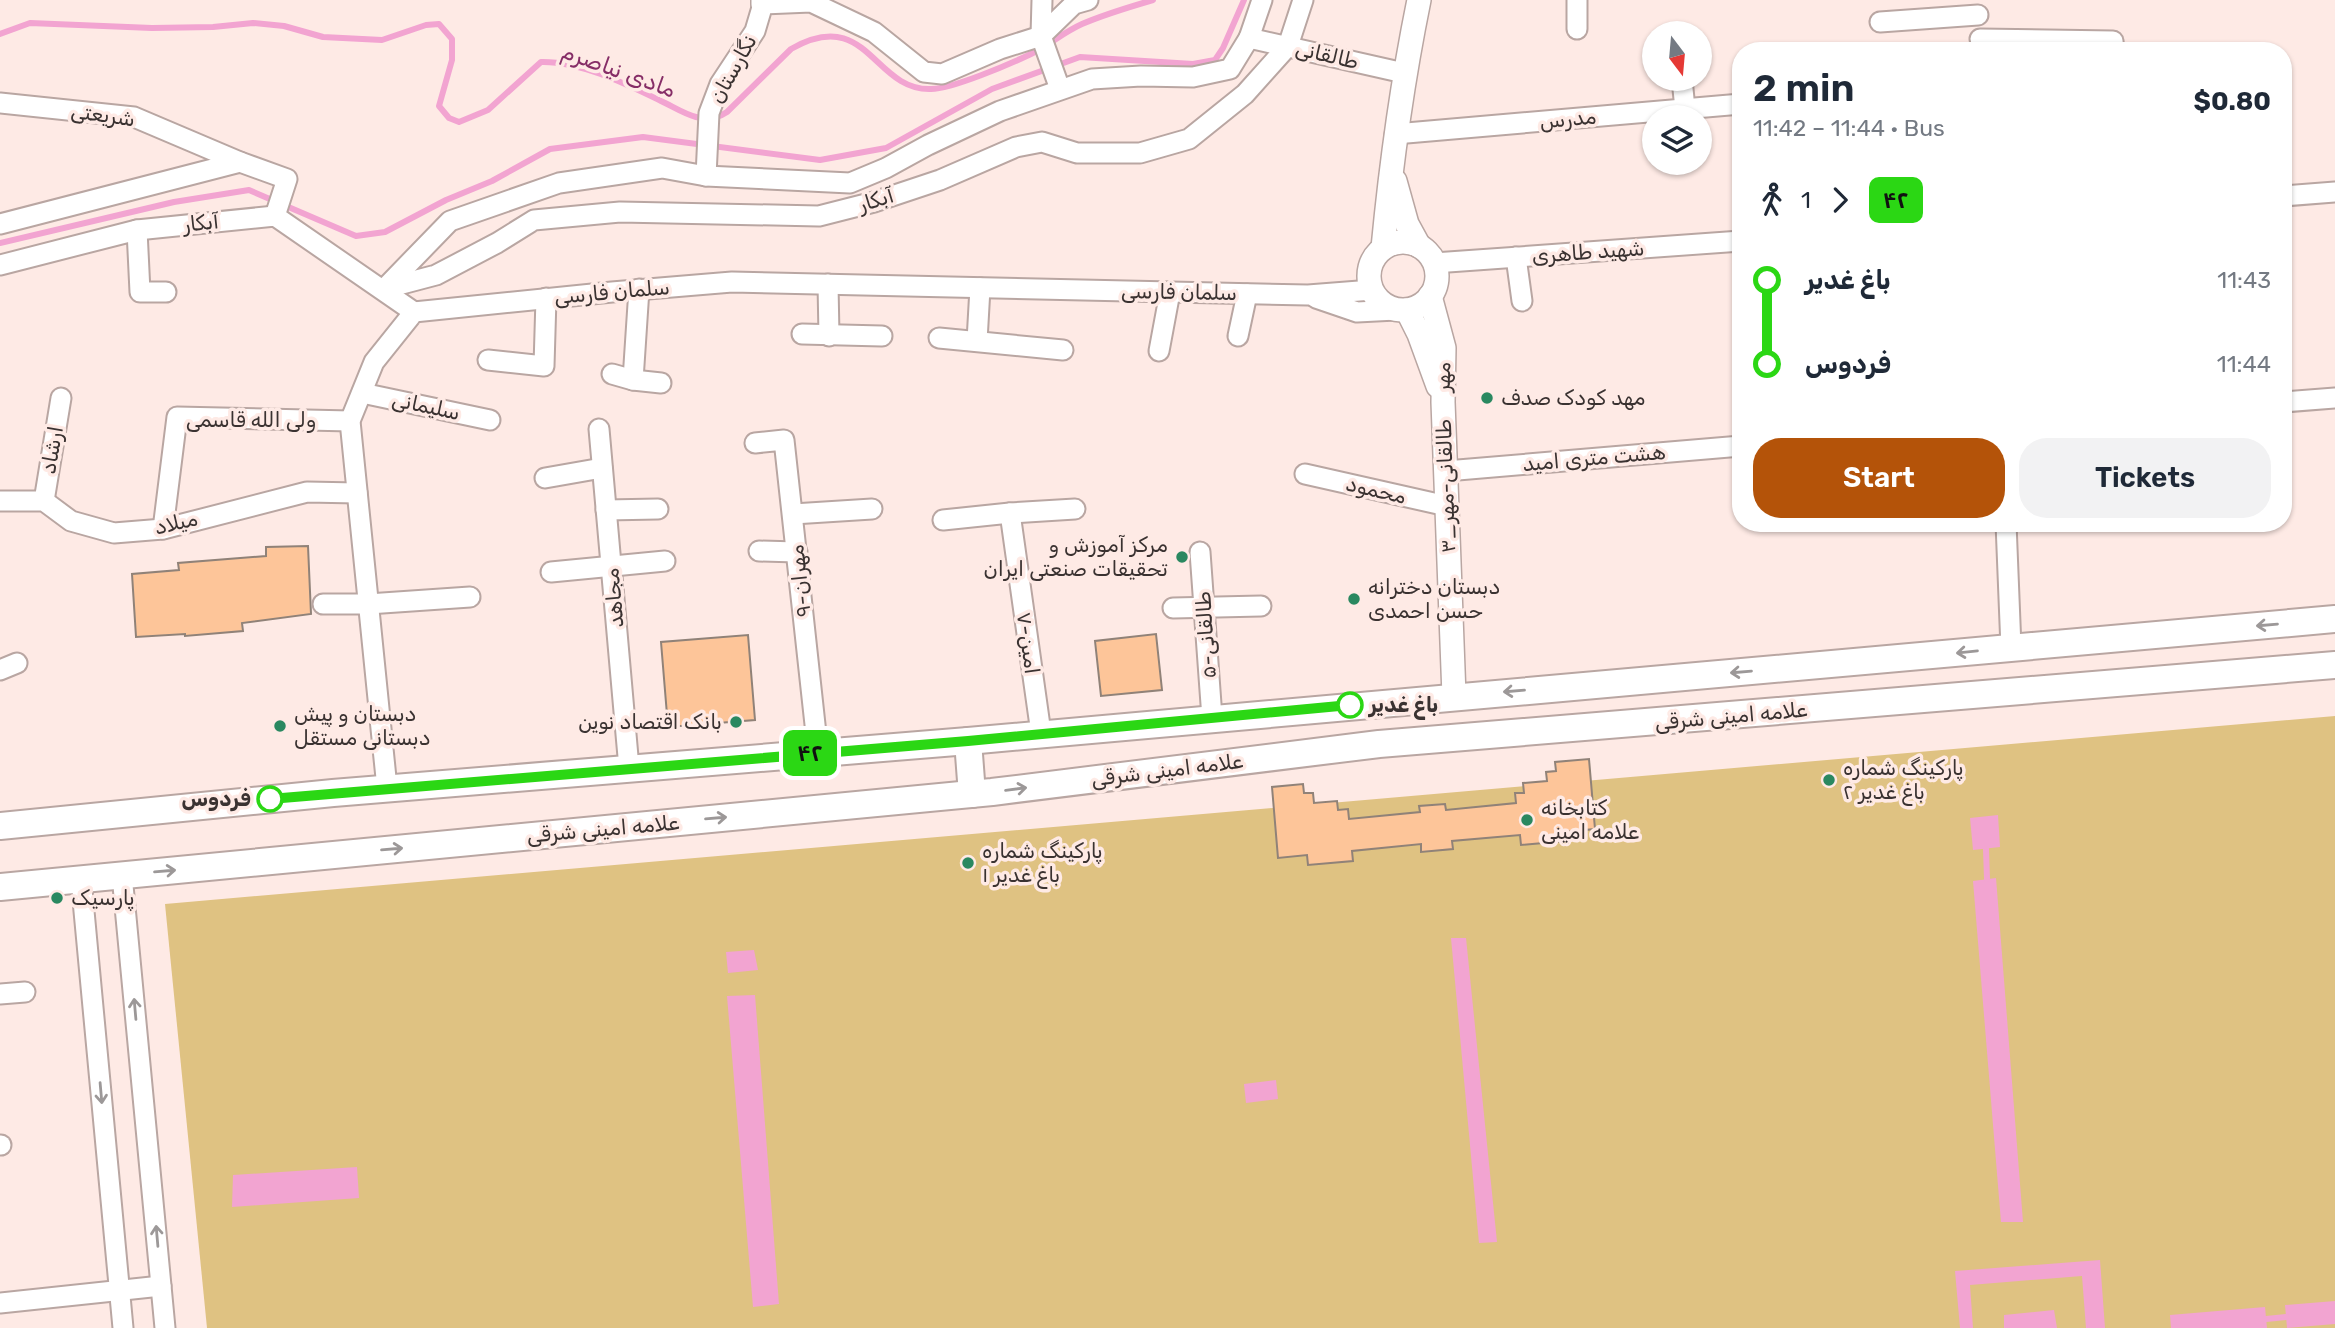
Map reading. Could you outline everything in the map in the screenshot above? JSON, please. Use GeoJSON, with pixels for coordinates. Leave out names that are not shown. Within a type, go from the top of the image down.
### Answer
{"type":"FeatureCollection","features":[{"type":"Feature","properties":{"kind":"main road","name":"علامه امینی شرقی"},"geometry":{"type":"LineString","coordinates":[[0,827],[387,788],[968,741],[2328,620]]}},
{"type":"Feature","properties":{"kind":"main road"},"geometry":{"type":"LineString","coordinates":[[2328,620],[2330,665]]}},
{"type":"Feature","properties":{"kind":"main road","name":"علامه امینی شرقی"},"geometry":{"type":"LineString","coordinates":[[0,887],[972,794],[1379,744],[2330,665]]}},
{"type":"Feature","properties":{"kind":"main road"},"geometry":{"type":"LineString","coordinates":[[968,741],[972,794]]}},
{"type":"Feature","properties":{"kind":"street"},"geometry":{"type":"LineString","coordinates":[[1042,0],[1041,36],[1060,89]]}},
{"type":"Feature","properties":{"kind":"street"},"geometry":{"type":"LineString","coordinates":[[763,2],[811,2],[874,32],[924,72],[942,74],[1000,49],[1041,36],[1074,4],[1088,0]]}},
{"type":"Feature","properties":{"kind":"street","name":"آبکار"},"geometry":{"type":"LineString","coordinates":[[383,289],[450,221],[559,183],[662,168],[706,176],[850,183],[886,169],[928,145],[1000,111],[1092,79],[1193,77],[1230,69],[1249,38],[1262,0]]}},
{"type":"Feature","properties":{"kind":"street","name":"آبکار"},"geometry":{"type":"LineString","coordinates":[[383,289],[436,275],[534,220],[620,212],[819,216],[874,202],[940,180],[1016,147],[1042,142],[1077,153],[1140,153],[1189,139],[1245,94],[1288,46],[1303,0]]}},
{"type":"Feature","properties":{"kind":"street"},"geometry":{"type":"LineString","coordinates":[[1383,248],[1404,72],[1419,0]]}},
{"type":"Feature","properties":{"kind":"street"},"geometry":{"type":"LineString","coordinates":[[1577,0],[1577,29]]}},
{"type":"Feature","properties":{"kind":"street","name":"نگارستان"},"geometry":{"type":"LineString","coordinates":[[706,176],[709,113],[720,83],[755,31],[763,2]]}},
{"type":"Feature","properties":{"kind":"street"},"geometry":{"type":"LineString","coordinates":[[1880,22],[1977,8],[1980,42]]}},
{"type":"Feature","properties":{"kind":"street","name":"طالقانی"},"geometry":{"type":"LineString","coordinates":[[1249,38],[1404,72]]}},
{"type":"Feature","properties":{"kind":"street"},"geometry":{"type":"LineString","coordinates":[[2080,42],[2113,42]]}},
{"type":"Feature","properties":{"kind":"street","name":"شریعتی"},"geometry":{"type":"LineString","coordinates":[[0,103],[134,117],[240,162]]}},
{"type":"Feature","properties":{"kind":"street","name":"مدرس"},"geometry":{"type":"LineString","coordinates":[[1712,107],[1732,105]]}},
{"type":"Feature","properties":{"kind":"street","name":"مدرس"},"geometry":{"type":"LineString","coordinates":[[1395,135],[1642,113]]}},
{"type":"Feature","properties":{"kind":"street"},"geometry":{"type":"LineString","coordinates":[[0,225],[240,162],[287,179],[275,216],[414,312],[374,362],[350,421],[387,788]]}},
{"type":"Feature","properties":{"kind":"street"},"geometry":{"type":"LineString","coordinates":[[1391,165],[1407,224],[1427,254],[1437,280],[1424,303],[1401,310],[1386,306],[1377,299],[1371,290],[1369,272],[1371,263],[1383,248],[1401,242],[1427,254]]}},
{"type":"Feature","properties":{"kind":"street"},"geometry":{"type":"LineString","coordinates":[[2292,195],[2335,192]]}},
{"type":"Feature","properties":{"kind":"street","name":"آبکار"},"geometry":{"type":"LineString","coordinates":[[0,265],[137,230],[275,216]]}},
{"type":"Feature","properties":{"kind":"street"},"geometry":{"type":"LineString","coordinates":[[137,230],[140,292],[166,292]]}},
{"type":"Feature","properties":{"kind":"street","name":"شهید طاهری"},"geometry":{"type":"LineString","coordinates":[[1427,254],[1516,257],[1732,242]]}},
{"type":"Feature","properties":{"kind":"street"},"geometry":{"type":"LineString","coordinates":[[1516,257],[1522,301]]}},
{"type":"Feature","properties":{"kind":"street","name":"سلمان فارسی"},"geometry":{"type":"LineString","coordinates":[[414,312],[732,282],[1308,295],[1371,290]]}},
{"type":"Feature","properties":{"kind":"street"},"geometry":{"type":"LineString","coordinates":[[828,284],[829,336]]}},
{"type":"Feature","properties":{"kind":"street"},"geometry":{"type":"LineString","coordinates":[[977,341],[980,288]]}},
{"type":"Feature","properties":{"kind":"street"},"geometry":{"type":"LineString","coordinates":[[633,380],[639,289]]}},
{"type":"Feature","properties":{"kind":"street"},"geometry":{"type":"LineString","coordinates":[[1159,351],[1170,292]]}},
{"type":"Feature","properties":{"kind":"street"},"geometry":{"type":"LineString","coordinates":[[1238,336],[1247,294]]}},
{"type":"Feature","properties":{"kind":"street","name":"سلمان فارسی"},"geometry":{"type":"LineString","coordinates":[[1308,295],[1357,312],[1401,310]]}},
{"type":"Feature","properties":{"kind":"street","name":"مهر"},"geometry":{"type":"LineString","coordinates":[[1430,296],[1444,348],[1443,402]]}},
{"type":"Feature","properties":{"kind":"street"},"geometry":{"type":"LineString","coordinates":[[488,360],[544,366],[546,298]]}},
{"type":"Feature","properties":{"kind":"street","name":"مهر"},"geometry":{"type":"LineString","coordinates":[[1401,310],[1419,334],[1443,402]]}},
{"type":"Feature","properties":{"kind":"street"},"geometry":{"type":"LineString","coordinates":[[802,334],[882,336]]}},
{"type":"Feature","properties":{"kind":"street"},"geometry":{"type":"LineString","coordinates":[[939,338],[1063,350]]}},
{"type":"Feature","properties":{"kind":"street"},"geometry":{"type":"LineString","coordinates":[[612,374],[633,380],[661,383]]}},
{"type":"Feature","properties":{"kind":"street","name":"سلیمانی"},"geometry":{"type":"LineString","coordinates":[[362,393],[490,420]]}},
{"type":"Feature","properties":{"kind":"street","name":"ارشاد"},"geometry":{"type":"LineString","coordinates":[[44,501],[61,398]]}},
{"type":"Feature","properties":{"kind":"street"},"geometry":{"type":"LineString","coordinates":[[2292,401],[2335,398]]}},
{"type":"Feature","properties":{"kind":"street","name":"۳_طالقانی-مهر"},"geometry":{"type":"LineString","coordinates":[[1443,402],[1454,696]]}},
{"type":"Feature","properties":{"kind":"street","name":"ولی الله قاسمی"},"geometry":{"type":"LineString","coordinates":[[163,529],[177,417],[350,421]]}},
{"type":"Feature","properties":{"kind":"street","name":"مجاهد"},"geometry":{"type":"LineString","coordinates":[[599,429],[629,768]]}},
{"type":"Feature","properties":{"kind":"street","name":"۹-مهران"},"geometry":{"type":"LineString","coordinates":[[755,443],[784,440],[818,752]]}},
{"type":"Feature","properties":{"kind":"street","name":"هشت متری امید"},"geometry":{"type":"LineString","coordinates":[[1446,471],[1732,447]]}},
{"type":"Feature","properties":{"kind":"street"},"geometry":{"type":"LineString","coordinates":[[545,478],[602,468]]}},
{"type":"Feature","properties":{"kind":"street","name":"محمود"},"geometry":{"type":"LineString","coordinates":[[1305,474],[1447,506]]}},
{"type":"Feature","properties":{"kind":"street","name":"میلاد"},"geometry":{"type":"LineString","coordinates":[[44,501],[71,521],[114,533],[163,529],[307,492],[358,493]]}},
{"type":"Feature","properties":{"kind":"street"},"geometry":{"type":"LineString","coordinates":[[0,501],[44,501]]}},
{"type":"Feature","properties":{"kind":"street"},"geometry":{"type":"LineString","coordinates":[[606,510],[658,509]]}},
{"type":"Feature","properties":{"kind":"street"},"geometry":{"type":"LineString","coordinates":[[793,514],[872,509]]}},
{"type":"Feature","properties":{"kind":"street"},"geometry":{"type":"LineString","coordinates":[[943,520],[1075,509]]}},
{"type":"Feature","properties":{"kind":"street","name":"۷-امین"},"geometry":{"type":"LineString","coordinates":[[1010,513],[1041,733]]}},
{"type":"Feature","properties":{"kind":"street"},"geometry":{"type":"LineString","coordinates":[[2006,532],[2011,648]]}},
{"type":"Feature","properties":{"kind":"street"},"geometry":{"type":"LineString","coordinates":[[759,551],[797,552]]}},
{"type":"Feature","properties":{"kind":"street","name":"۵-طالقانی"},"geometry":{"type":"LineString","coordinates":[[1200,552],[1212,718]]}},
{"type":"Feature","properties":{"kind":"street"},"geometry":{"type":"LineString","coordinates":[[551,572],[666,561]]}},
{"type":"Feature","properties":{"kind":"street"},"geometry":{"type":"LineString","coordinates":[[323,604],[369,604],[470,597]]}},
{"type":"Feature","properties":{"kind":"street"},"geometry":{"type":"LineString","coordinates":[[1173,608],[1261,606]]}},
{"type":"Feature","properties":{"kind":"street"},"geometry":{"type":"LineString","coordinates":[[122,875],[165,1328]]}},
{"type":"Feature","properties":{"kind":"street"},"geometry":{"type":"LineString","coordinates":[[81,879],[122,1328]]}},
{"type":"Feature","properties":{"kind":"street"},"geometry":{"type":"LineString","coordinates":[[0,994],[25,992]]}},
{"type":"Feature","properties":{"kind":"street"},"geometry":{"type":"LineString","coordinates":[[0,1303],[161,1286]]}},
{"type":"Feature","properties":{"kind":"shaded area"},"geometry":{"type":"Polygon","coordinates":[[[2335,716],[2335,1328],[207,1328],[165,904],[2335,716]]]}},
{"type":"Feature","properties":{"kind":"shaded area"},"geometry":{"type":"Polygon","coordinates":[[[1998,815],[2000,847],[1973,850],[1970,818],[1998,815]]]}},
{"type":"Feature","properties":{"kind":"shaded area"},"geometry":{"type":"Polygon","coordinates":[[[1996,878],[2023,1222],[2001,1222],[1973,881],[1996,878]]]}},
{"type":"Feature","properties":{"kind":"shaded area"},"geometry":{"type":"Polygon","coordinates":[[[1451,938],[1466,938],[1497,1242],[1479,1243],[1451,938]]]}},
{"type":"Feature","properties":{"kind":"shaded area"},"geometry":{"type":"Polygon","coordinates":[[[754,950],[758,970],[728,973],[726,952],[754,950]]]}},
{"type":"Feature","properties":{"kind":"shaded area"},"geometry":{"type":"Polygon","coordinates":[[[755,995],[779,1304],[753,1307],[727,996],[755,995]]]}},
{"type":"Feature","properties":{"kind":"shaded area"},"geometry":{"type":"Polygon","coordinates":[[[1276,1080],[1278,1099],[1246,1103],[1244,1084],[1276,1080]]]}},
{"type":"Feature","properties":{"kind":"shaded area"},"geometry":{"type":"Polygon","coordinates":[[[357,1167],[359,1198],[232,1207],[233,1175],[357,1167]]]}},
{"type":"Feature","properties":{"kind":"shaded area"},"geometry":{"type":"Polygon","coordinates":[[[2100,1260],[2105,1328],[2086,1328],[2082,1276],[1970,1285],[1973,1328],[1960,1328],[1955,1271],[2100,1260]]]}},
{"type":"Feature","properties":{"kind":"shaded area"},"geometry":{"type":"Polygon","coordinates":[[[2335,1301],[2335,1324],[2287,1328],[2285,1305],[2335,1301]]]}},
{"type":"Feature","properties":{"kind":"shaded area"},"geometry":{"type":"Polygon","coordinates":[[[2265,1307],[2267,1328],[2171,1328],[2170,1315],[2265,1307]]]}},
{"type":"Feature","properties":{"kind":"shaded area"},"geometry":{"type":"Polygon","coordinates":[[[2054,1310],[2057,1328],[2004,1328],[2004,1315],[2054,1310]]]}},
{"type":"Feature","properties":{"kind":"building"},"geometry":{"type":"Polygon","coordinates":[[[308,546],[311,614],[242,623],[243,631],[136,637],[132,574],[179,570],[178,563],[266,556],[266,547],[308,546]]]}},
{"type":"Feature","properties":{"kind":"building"},"geometry":{"type":"Polygon","coordinates":[[[1156,634],[1162,690],[1101,696],[1095,641],[1156,634]]]}},
{"type":"Feature","properties":{"kind":"building"},"geometry":{"type":"Polygon","coordinates":[[[748,635],[755,720],[668,727],[661,642],[748,635]]]}},
{"type":"Feature","properties":{"kind":"building"},"geometry":{"type":"Polygon","coordinates":[[[1589,759],[1595,829],[1564,832],[1565,841],[1521,845],[1520,835],[1452,841],[1453,849],[1421,852],[1421,844],[1352,851],[1353,861],[1308,865],[1307,855],[1278,858],[1272,787],[1303,784],[1304,793],[1313,793],[1314,803],[1337,801],[1338,810],[1348,809],[1349,819],[1420,812],[1419,806],[1445,804],[1446,810],[1516,803],[1515,793],[1524,793],[1523,783],[1547,781],[1546,772],[1556,771],[1555,762],[1589,759]]]}},
{"type":"Feature","properties":{"kind":"waterway","name":"مادی نیاصرم"},"geometry":{"type":"LineString","coordinates":[[0,34],[30,23],[152,28],[253,23],[284,26],[323,37],[382,40],[426,25],[439,24],[452,39],[452,60],[439,106],[449,118],[459,122],[488,110],[541,62],[587,69],[687,114],[709,118],[727,112],[791,49],[817,38],[837,37],[854,43],[895,77],[911,86],[940,88],[966,81],[1031,54],[1082,24],[1153,0]]}},
{"type":"Feature","properties":{"kind":"waterway"},"geometry":{"type":"LineString","coordinates":[[0,243],[174,202],[249,190],[356,236],[385,232],[446,200],[492,181],[550,149],[643,137],[820,160],[886,148],[992,89],[1080,57],[1193,64],[1215,60],[1244,0]]}},
{"type":"Feature","properties":{"kind":"waterway"},"geometry":{"type":"LineString","coordinates":[[1986,849],[1987,879]]}},
{"type":"Feature","properties":{"kind":"waterway"},"geometry":{"type":"LineString","coordinates":[[2266,1319],[2286,1317]]}},
{"type":"Feature","properties":{"kind":"bus line","name":"۴۲"},"geometry":{"type":"LineString","coordinates":[[270,799],[968,741],[1350,705]]}},
{"type":"Feature","properties":{"kind":"place","name":"مهد کودک صدف"},"geometry":{"type":"Point","coordinates":[1487,398]}},
{"type":"Feature","properties":{"kind":"place","name":"مرکز آموزش و تحقیقات صنعتی ایران"},"geometry":{"type":"Point","coordinates":[1182,557]}},
{"type":"Feature","properties":{"kind":"place","name":"دبستان دخترانه حسن احمدی"},"geometry":{"type":"Point","coordinates":[1354,599]}},
{"type":"Feature","properties":{"kind":"place","name":"باغ غدیر"},"geometry":{"type":"Point","coordinates":[1350,705]}},
{"type":"Feature","properties":{"kind":"place","name":"بانک اقتصاد نوین"},"geometry":{"type":"Point","coordinates":[736,722]}},
{"type":"Feature","properties":{"kind":"place","name":"دبستان و پیش دبستانی مستقل"},"geometry":{"type":"Point","coordinates":[280,726]}},
{"type":"Feature","properties":{"kind":"place","name":"پارکینگ شماره ۲ باغ غدیر"},"geometry":{"type":"Point","coordinates":[1829,780]}},
{"type":"Feature","properties":{"kind":"place","name":"فردوس"},"geometry":{"type":"Point","coordinates":[270,799]}},
{"type":"Feature","properties":{"kind":"place","name":"کتابخانه علامه امینی"},"geometry":{"type":"Point","coordinates":[1527,820]}},
{"type":"Feature","properties":{"kind":"place","name":"پارکینگ شماره ۱ باغ غدیر"},"geometry":{"type":"Point","coordinates":[968,863]}},
{"type":"Feature","properties":{"kind":"place","name":"پارسیک"},"geometry":{"type":"Point","coordinates":[57,898]}}]}
